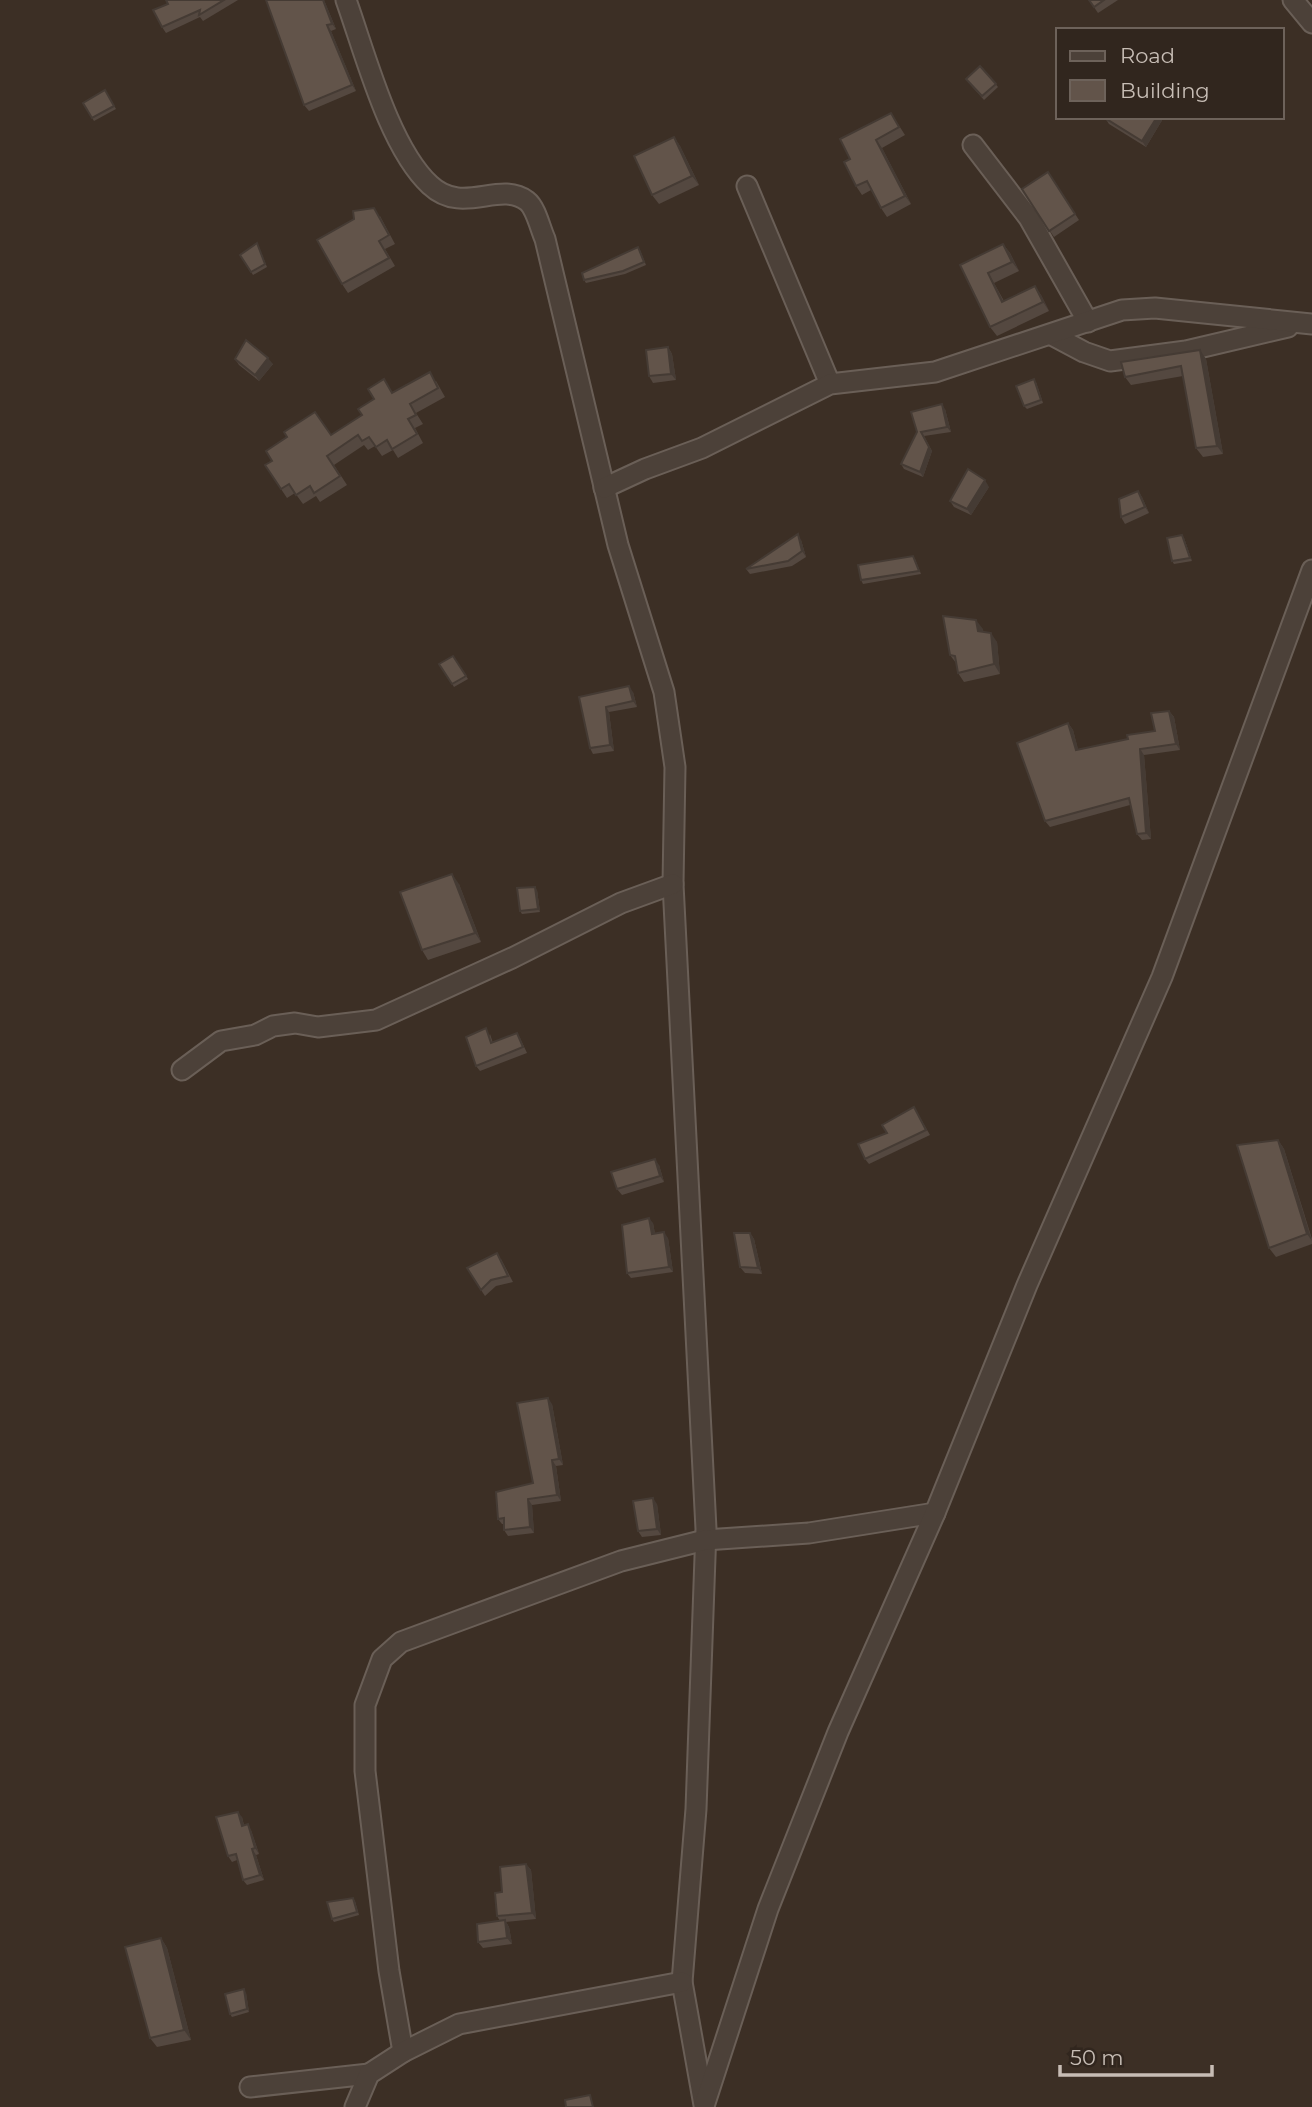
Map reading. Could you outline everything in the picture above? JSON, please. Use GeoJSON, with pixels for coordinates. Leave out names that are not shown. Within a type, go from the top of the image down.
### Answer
{"type":"FeatureCollection","features":[{"type":"Feature","properties":{"kind":"street"},"geometry":{"type":"LineString","coordinates":[[346,0],[390,120],[414,166],[431,186],[453,199],[514,195],[528,201],[535,214],[545,239],[618,545],[664,692],[671,734],[676,813],[673,884],[705,1540],[696,1809],[682,1982],[704,2106]]}},
{"type":"Feature","properties":{"kind":"street"},"geometry":{"type":"LineString","coordinates":[[1293,0],[1312,23]]}},
{"type":"Feature","properties":{"kind":"street"},"geometry":{"type":"LineString","coordinates":[[973,145],[1029,218],[1088,322]]}},
{"type":"Feature","properties":{"kind":"street"},"geometry":{"type":"LineString","coordinates":[[747,186],[830,384]]}},
{"type":"Feature","properties":{"kind":"street"},"geometry":{"type":"LineString","coordinates":[[604,488],[702,448],[830,384],[935,372],[1136,308],[1309,323]]}},
{"type":"Feature","properties":{"kind":"street"},"geometry":{"type":"LineString","coordinates":[[1052,335],[1084,352],[1110,361],[1186,351],[1309,323]]}},
{"type":"Feature","properties":{"kind":"street"},"geometry":{"type":"LineString","coordinates":[[704,2106],[773,1896],[838,1732],[934,1513],[1027,1285],[1162,976],[1312,570]]}},
{"type":"Feature","properties":{"kind":"street"},"geometry":{"type":"LineString","coordinates":[[182,1070],[221,1041],[256,1035],[273,1027],[295,1023],[318,1027],[376,1020],[512,958],[621,903],[673,884]]}},
{"type":"Feature","properties":{"kind":"street"},"geometry":{"type":"LineString","coordinates":[[403,2052],[389,1971],[365,1771],[365,1705],[382,1659],[401,1642],[621,1560],[705,1540],[808,1532],[934,1513]]}},
{"type":"Feature","properties":{"kind":"street"},"geometry":{"type":"LineString","coordinates":[[250,2087],[369,2074],[403,2052],[459,2024],[682,1982]]}},
{"type":"Feature","properties":{"kind":"street"},"geometry":{"type":"LineString","coordinates":[[355,2107],[369,2074]]}},
{"type":"Feature","properties":{"kind":"building"},"geometry":{"type":"Polygon","coordinates":[[[166,0],[224,0],[199,15],[200,10],[162,27],[153,10],[168,4],[166,0]]]}},
{"type":"Feature","properties":{"kind":"building"},"geometry":{"type":"Polygon","coordinates":[[[266,0],[323,0],[332,24],[327,25],[352,85],[304,105],[266,0]]]}},
{"type":"Feature","properties":{"kind":"building"},"geometry":{"type":"Polygon","coordinates":[[[1089,0],[1104,0],[1094,7],[1089,0]]]}},
{"type":"Feature","properties":{"kind":"building"},"geometry":{"type":"Polygon","coordinates":[[[980,66],[996,84],[982,96],[966,79],[980,66]]]}},
{"type":"Feature","properties":{"kind":"building"},"geometry":{"type":"Polygon","coordinates":[[[105,90],[114,106],[92,118],[83,103],[105,90]]]}},
{"type":"Feature","properties":{"kind":"building"},"geometry":{"type":"Polygon","coordinates":[[[891,113],[899,127],[876,140],[905,196],[881,208],[867,181],[856,186],[844,162],[850,159],[840,139],[891,113]]]}},
{"type":"Feature","properties":{"kind":"building"},"geometry":{"type":"Polygon","coordinates":[[[1107,119],[1156,119],[1142,141],[1107,119]]]}},
{"type":"Feature","properties":{"kind":"building"},"geometry":{"type":"Polygon","coordinates":[[[674,137],[692,176],[652,195],[634,156],[674,137]]]}},
{"type":"Feature","properties":{"kind":"building"},"geometry":{"type":"Polygon","coordinates":[[[1048,172],[1075,214],[1049,231],[1022,189],[1048,172]]]}},
{"type":"Feature","properties":{"kind":"building"},"geometry":{"type":"Polygon","coordinates":[[[374,208],[389,235],[379,241],[389,258],[342,284],[317,240],[354,219],[353,211],[374,208]]]}},
{"type":"Feature","properties":{"kind":"building"},"geometry":{"type":"Polygon","coordinates":[[[257,243],[265,264],[251,272],[240,255],[257,243]]]}},
{"type":"Feature","properties":{"kind":"building"},"geometry":{"type":"Polygon","coordinates":[[[1003,244],[1012,262],[988,273],[1002,302],[1035,286],[1043,302],[990,327],[960,265],[1003,244]]]}},
{"type":"Feature","properties":{"kind":"building"},"geometry":{"type":"Polygon","coordinates":[[[638,247],[644,262],[623,271],[584,280],[582,273],[638,247]]]}},
{"type":"Feature","properties":{"kind":"building"},"geometry":{"type":"Polygon","coordinates":[[[246,340],[268,358],[255,375],[235,359],[246,340]]]}},
{"type":"Feature","properties":{"kind":"building"},"geometry":{"type":"Polygon","coordinates":[[[668,347],[671,374],[649,376],[646,350],[668,347]]]}},
{"type":"Feature","properties":{"kind":"building"},"geometry":{"type":"Polygon","coordinates":[[[1200,350],[1217,446],[1196,448],[1181,366],[1125,377],[1121,362],[1200,350]]]}},
{"type":"Feature","properties":{"kind":"building"},"geometry":{"type":"Polygon","coordinates":[[[430,372],[438,388],[410,404],[416,415],[408,419],[417,434],[392,449],[387,440],[376,447],[369,437],[362,441],[358,435],[327,456],[340,476],[314,493],[310,486],[296,495],[289,484],[281,489],[265,465],[272,461],[266,451],[287,437],[284,432],[315,412],[331,435],[362,415],[358,409],[374,399],[368,389],[384,379],[392,393],[430,372]]]}},
{"type":"Feature","properties":{"kind":"building"},"geometry":{"type":"Polygon","coordinates":[[[1034,379],[1041,400],[1024,406],[1016,386],[1034,379]]]}},
{"type":"Feature","properties":{"kind":"building"},"geometry":{"type":"Polygon","coordinates":[[[942,404],[947,427],[921,432],[929,447],[920,472],[901,464],[917,432],[911,412],[942,404]]]}},
{"type":"Feature","properties":{"kind":"building"},"geometry":{"type":"Polygon","coordinates":[[[968,469],[985,480],[967,509],[950,501],[968,469]]]}},
{"type":"Feature","properties":{"kind":"building"},"geometry":{"type":"Polygon","coordinates":[[[1138,491],[1145,507],[1121,517],[1119,499],[1138,491]]]}},
{"type":"Feature","properties":{"kind":"building"},"geometry":{"type":"Polygon","coordinates":[[[798,534],[802,551],[788,561],[746,569],[798,534]]]}},
{"type":"Feature","properties":{"kind":"building"},"geometry":{"type":"Polygon","coordinates":[[[1182,535],[1190,558],[1172,561],[1167,538],[1182,535]]]}},
{"type":"Feature","properties":{"kind":"building"},"geometry":{"type":"Polygon","coordinates":[[[913,556],[919,571],[861,580],[858,565],[913,556]]]}},
{"type":"Feature","properties":{"kind":"building"},"geometry":{"type":"Polygon","coordinates":[[[943,616],[976,620],[978,631],[991,633],[994,664],[958,673],[955,656],[950,655],[943,616]]]}},
{"type":"Feature","properties":{"kind":"building"},"geometry":{"type":"Polygon","coordinates":[[[453,656],[466,676],[452,684],[439,664],[453,656]]]}},
{"type":"Feature","properties":{"kind":"building"},"geometry":{"type":"Polygon","coordinates":[[[629,686],[633,701],[606,707],[610,745],[590,748],[579,697],[629,686]]]}},
{"type":"Feature","properties":{"kind":"building"},"geometry":{"type":"Polygon","coordinates":[[[1169,711],[1176,744],[1140,749],[1146,833],[1137,834],[1129,798],[1045,821],[1017,743],[1068,723],[1076,750],[1128,739],[1127,735],[1155,731],[1151,713],[1169,711]]]}},
{"type":"Feature","properties":{"kind":"building"},"geometry":{"type":"Polygon","coordinates":[[[452,874],[475,933],[422,950],[400,892],[452,874]]]}},
{"type":"Feature","properties":{"kind":"building"},"geometry":{"type":"Polygon","coordinates":[[[535,887],[538,909],[520,911],[517,888],[535,887]]]}},
{"type":"Feature","properties":{"kind":"building"},"geometry":{"type":"Polygon","coordinates":[[[486,1028],[491,1043],[517,1033],[523,1047],[476,1066],[466,1037],[486,1028]]]}},
{"type":"Feature","properties":{"kind":"building"},"geometry":{"type":"Polygon","coordinates":[[[914,1107],[926,1130],[865,1159],[858,1144],[887,1133],[882,1125],[914,1107]]]}},
{"type":"Feature","properties":{"kind":"building"},"geometry":{"type":"Polygon","coordinates":[[[1278,1140],[1307,1234],[1269,1248],[1237,1145],[1278,1140]]]}},
{"type":"Feature","properties":{"kind":"building"},"geometry":{"type":"Polygon","coordinates":[[[655,1159],[660,1176],[617,1189],[611,1172],[655,1159]]]}},
{"type":"Feature","properties":{"kind":"building"},"geometry":{"type":"Polygon","coordinates":[[[649,1218],[652,1234],[664,1232],[669,1267],[627,1273],[622,1225],[649,1218]]]}},
{"type":"Feature","properties":{"kind":"building"},"geometry":{"type":"Polygon","coordinates":[[[734,1233],[750,1233],[758,1268],[740,1267],[734,1233]]]}},
{"type":"Feature","properties":{"kind":"building"},"geometry":{"type":"Polygon","coordinates":[[[497,1253],[508,1276],[491,1280],[481,1290],[467,1268],[497,1253]]]}},
{"type":"Feature","properties":{"kind":"building"},"geometry":{"type":"Polygon","coordinates":[[[548,1398],[559,1459],[552,1460],[557,1495],[528,1499],[530,1527],[504,1530],[504,1518],[498,1519],[496,1492],[533,1483],[517,1403],[548,1398]]]}},
{"type":"Feature","properties":{"kind":"building"},"geometry":{"type":"Polygon","coordinates":[[[653,1498],[657,1529],[638,1531],[633,1501],[653,1498]]]}},
{"type":"Feature","properties":{"kind":"building"},"geometry":{"type":"Polygon","coordinates":[[[238,1812],[242,1826],[248,1824],[260,1875],[243,1880],[236,1854],[228,1856],[216,1817],[238,1812]]]}},
{"type":"Feature","properties":{"kind":"building"},"geometry":{"type":"Polygon","coordinates":[[[526,1864],[532,1913],[497,1916],[495,1893],[502,1892],[500,1867],[526,1864]]]}},
{"type":"Feature","properties":{"kind":"building"},"geometry":{"type":"Polygon","coordinates":[[[353,1898],[357,1912],[332,1919],[327,1902],[353,1898]]]}},
{"type":"Feature","properties":{"kind":"building"},"geometry":{"type":"Polygon","coordinates":[[[505,1920],[507,1938],[478,1942],[477,1924],[505,1920]]]}},
{"type":"Feature","properties":{"kind":"building"},"geometry":{"type":"Polygon","coordinates":[[[161,1938],[184,2030],[150,2038],[125,1947],[161,1938]]]}},
{"type":"Feature","properties":{"kind":"building"},"geometry":{"type":"Polygon","coordinates":[[[244,1989],[247,2009],[230,2014],[225,1994],[244,1989]]]}},
{"type":"Feature","properties":{"kind":"building"},"geometry":{"type":"Polygon","coordinates":[[[590,2095],[593,2107],[566,2107],[565,2100],[590,2095]]]}}]}
